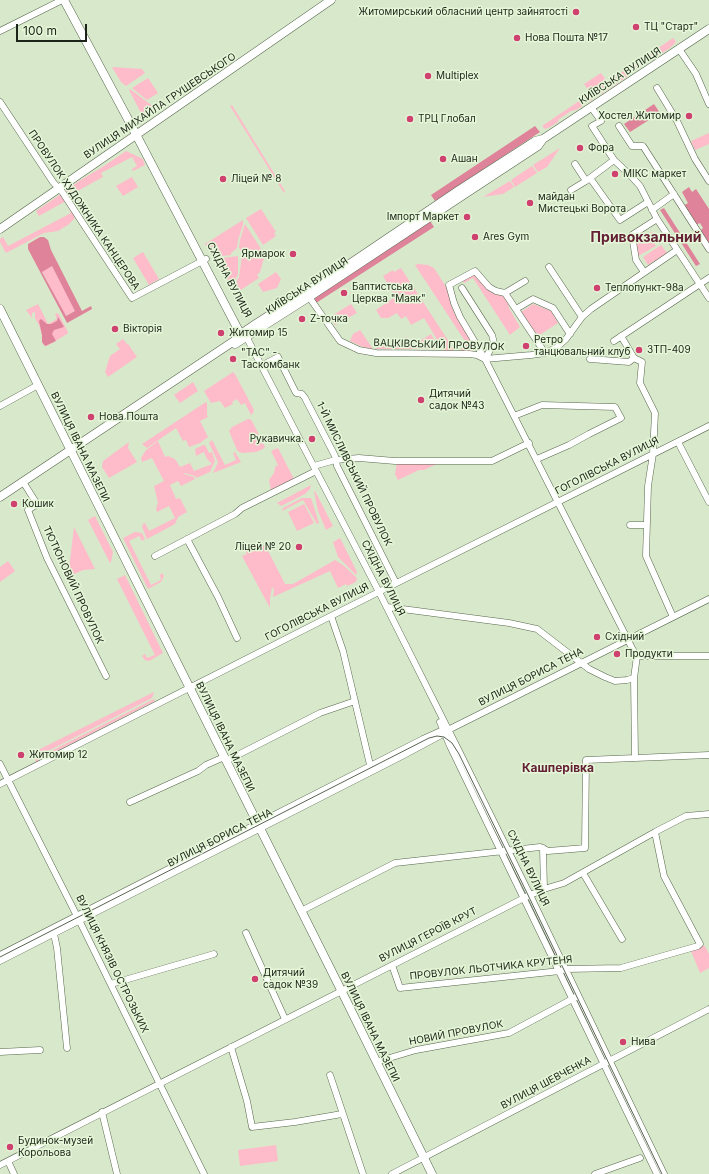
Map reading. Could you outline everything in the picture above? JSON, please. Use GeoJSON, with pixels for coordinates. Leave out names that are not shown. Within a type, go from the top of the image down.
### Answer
{"type":"FeatureCollection","features":[{"type":"Feature","properties":{"kind":"main road","name":"СХІДНА ВУЛИЦЯ"},"geometry":{"type":"LineString","coordinates":[[63,0],[137,132]]}},
{"type":"Feature","properties":{"kind":"main road","name":"СХІДНА ВУЛИЦЯ"},"geometry":{"type":"LineString","coordinates":[[68,0],[244,336]]}},
{"type":"Feature","properties":{"kind":"main road","name":"ВУЛИЦЯ МИХАЙЛА ГРУШЕВСЬКОГО"},"geometry":{"type":"LineString","coordinates":[[137,132],[323,0]]}},
{"type":"Feature","properties":{"kind":"main road","name":"ВУЛИЦЯ МИХАЙЛА ГРУШЕВСЬКОГО"},"geometry":{"type":"LineString","coordinates":[[0,225],[331,0]]}},
{"type":"Feature","properties":{"kind":"main road","name":"КИЇВСЬКА ВУЛИЦЯ"},"geometry":{"type":"LineString","coordinates":[[244,336],[491,169],[535,141],[543,139],[709,29]]}},
{"type":"Feature","properties":{"kind":"main road","name":"КИЇВСЬКА ВУЛИЦЯ"},"geometry":{"type":"LineString","coordinates":[[0,498],[71,452],[234,341],[309,298],[538,146],[543,139]]}},
{"type":"Feature","properties":{"kind":"main road","name":"ВУЛИЦЯ МИХАЙЛА ГРУШЕВСЬКОГО"},"geometry":{"type":"LineString","coordinates":[[0,229],[57,186]]}},
{"type":"Feature","properties":{"kind":"main road","name":"ВУЛИЦЯ ІВАНА МАЗЕПИ"},"geometry":{"type":"LineString","coordinates":[[0,309],[432,1174]]}},
{"type":"Feature","properties":{"kind":"main road","name":"КИЇВСЬКА ВУЛИЦЯ"},"geometry":{"type":"LineString","coordinates":[[0,502],[71,452]]}},
{"type":"Feature","properties":{"kind":"street"},"geometry":{"type":"LineString","coordinates":[[0,31],[63,0]]}},
{"type":"Feature","properties":{"kind":"street"},"geometry":{"type":"LineString","coordinates":[[678,49],[696,74],[709,104]]}},
{"type":"Feature","properties":{"kind":"street"},"geometry":{"type":"LineString","coordinates":[[657,88],[677,121],[695,159],[709,181]]}},
{"type":"Feature","properties":{"kind":"street","name":"ПРОВУЛОК ХУДОЖНИКА КАНЦЕРОВА"},"geometry":{"type":"LineString","coordinates":[[0,102],[53,182],[80,218],[132,298],[204,259]]}},
{"type":"Feature","properties":{"kind":"street"},"geometry":{"type":"LineString","coordinates":[[591,107],[601,121],[592,126],[614,160],[635,180],[657,219],[709,298]]}},
{"type":"Feature","properties":{"kind":"street"},"geometry":{"type":"LineString","coordinates":[[620,126],[632,146],[643,146],[709,249]]}},
{"type":"Feature","properties":{"kind":"street"},"geometry":{"type":"LineString","coordinates":[[571,190],[614,160]]}},
{"type":"Feature","properties":{"kind":"street"},"geometry":{"type":"LineString","coordinates":[[575,164],[620,220],[648,202]]}},
{"type":"Feature","properties":{"kind":"street"},"geometry":{"type":"LineString","coordinates":[[652,210],[674,194]]}},
{"type":"Feature","properties":{"kind":"street"},"geometry":{"type":"LineString","coordinates":[[644,272],[636,260],[632,235],[657,219]]}},
{"type":"Feature","properties":{"kind":"street","name":"ВАЦКІВСЬКИЙ ПРОВУЛОК"},"geometry":{"type":"LineString","coordinates":[[309,298],[340,341],[359,350],[376,353],[469,354],[485,358],[520,357],[545,353],[562,344],[582,317],[591,309],[677,250]]}},
{"type":"Feature","properties":{"kind":"street"},"geometry":{"type":"LineString","coordinates":[[549,267],[582,317]]}},
{"type":"Feature","properties":{"kind":"street"},"geometry":{"type":"LineString","coordinates":[[545,353],[505,293],[492,290],[476,271],[449,285],[460,317],[485,358],[638,656],[634,678],[635,758]]}},
{"type":"Feature","properties":{"kind":"street"},"geometry":{"type":"LineString","coordinates":[[614,341],[709,278]]}},
{"type":"Feature","properties":{"kind":"street"},"geometry":{"type":"LineString","coordinates":[[505,293],[525,281]]}},
{"type":"Feature","properties":{"kind":"street"},"geometry":{"type":"LineString","coordinates":[[462,288],[492,335],[494,343],[485,358]]}},
{"type":"Feature","properties":{"kind":"street"},"geometry":{"type":"LineString","coordinates":[[516,309],[533,299],[553,308],[570,334]]}},
{"type":"Feature","properties":{"kind":"street","name":"СХІДНА ВУЛИЦЯ"},"geometry":{"type":"LineString","coordinates":[[244,336],[314,470]]}},
{"type":"Feature","properties":{"kind":"street","name":"СХІДНА ВУЛИЦЯ"},"geometry":{"type":"LineString","coordinates":[[244,336],[378,592],[576,997],[658,1174]]}},
{"type":"Feature","properties":{"kind":"street"},"geometry":{"type":"LineString","coordinates":[[621,336],[634,358],[642,362],[640,384],[654,413],[653,454],[648,486],[646,556],[673,617]]}},
{"type":"Feature","properties":{"kind":"street","name":"1-Й МИСЛИВСЬКИЙ ПРОВУЛОК"},"geometry":{"type":"LineString","coordinates":[[261,366],[278,357],[296,393],[302,394],[306,398],[336,460],[337,466],[396,583]]}},
{"type":"Feature","properties":{"kind":"street"},"geometry":{"type":"LineString","coordinates":[[590,359],[629,362],[634,358]]}},
{"type":"Feature","properties":{"kind":"street"},"geometry":{"type":"LineString","coordinates":[[0,406],[38,385]]}},
{"type":"Feature","properties":{"kind":"street"},"geometry":{"type":"LineString","coordinates":[[514,416],[542,405],[615,407],[621,418],[569,446],[537,459]]}},
{"type":"Feature","properties":{"kind":"street","name":"ГОГОЛІВСЬКА ВУЛИЦЯ"},"geometry":{"type":"LineString","coordinates":[[0,784],[709,426]]}},
{"type":"Feature","properties":{"kind":"street"},"geometry":{"type":"LineString","coordinates":[[678,442],[709,502]]}},
{"type":"Feature","properties":{"kind":"street"},"geometry":{"type":"LineString","coordinates":[[155,556],[235,514],[242,508],[336,460],[359,458],[395,461],[492,461],[529,443]]}},
{"type":"Feature","properties":{"kind":"street","name":"ТЮТЮНОВИЙ ПРОВУЛОК"},"geometry":{"type":"LineString","coordinates":[[25,485],[37,504],[28,510],[47,558],[106,676]]}},
{"type":"Feature","properties":{"kind":"street"},"geometry":{"type":"LineString","coordinates":[[630,525],[646,525]]}},
{"type":"Feature","properties":{"kind":"street"},"geometry":{"type":"LineString","coordinates":[[187,540],[238,638]]}},
{"type":"Feature","properties":{"kind":"street","name":"СХІДНА ВУЛИЦЯ"},"geometry":{"type":"LineString","coordinates":[[378,592],[387,607],[445,731]]}},
{"type":"Feature","properties":{"kind":"street","name":"ВУЛИЦЯ БОРИСА ТЕНА"},"geometry":{"type":"LineString","coordinates":[[0,955],[78,919],[445,731],[709,599]]}},
{"type":"Feature","properties":{"kind":"street"},"geometry":{"type":"LineString","coordinates":[[387,607],[509,623],[538,629],[581,663],[605,677],[615,680],[627,680],[634,678]]}},
{"type":"Feature","properties":{"kind":"street"},"geometry":{"type":"LineString","coordinates":[[331,616],[343,651],[371,769]]}},
{"type":"Feature","properties":{"kind":"street"},"geometry":{"type":"LineString","coordinates":[[638,656],[709,656]]}},
{"type":"Feature","properties":{"kind":"street"},"geometry":{"type":"LineString","coordinates":[[130,802],[198,771],[206,765],[225,759],[320,713],[355,701]]}},
{"type":"Feature","properties":{"kind":"street"},"geometry":{"type":"LineString","coordinates":[[301,911],[395,863],[540,847],[548,851],[585,848],[586,760],[709,755]]}},
{"type":"Feature","properties":{"kind":"street","name":"ВУЛИЦЯ КНЯЗІВ ОСТРОЗЬКИХ"},"geometry":{"type":"LineString","coordinates":[[0,764],[111,984],[204,1174]]}},
{"type":"Feature","properties":{"kind":"street","name":"ВУЛИЦЯ ГЕРОЇВ КРУТ"},"geometry":{"type":"LineString","coordinates":[[0,1165],[527,896],[564,883],[686,816],[709,814]]}},
{"type":"Feature","properties":{"kind":"street","name":"ПРОВУЛОК ЛЬОТЧИКА КРУТЕНЯ"},"geometry":{"type":"LineString","coordinates":[[392,965],[400,988],[563,970],[621,968],[688,950],[700,944],[664,876],[655,832]]}},
{"type":"Feature","properties":{"kind":"street"},"geometry":{"type":"LineString","coordinates":[[543,848],[544,889]]}},
{"type":"Feature","properties":{"kind":"street"},"geometry":{"type":"LineString","coordinates":[[583,873],[622,939]]}},
{"type":"Feature","properties":{"kind":"street","name":"ВУЛИЦЯ БОРИСА ТЕНА"},"geometry":{"type":"LineString","coordinates":[[0,961],[54,934],[78,919]]}},
{"type":"Feature","properties":{"kind":"street"},"geometry":{"type":"LineString","coordinates":[[246,933],[285,1019]]}},
{"type":"Feature","properties":{"kind":"street"},"geometry":{"type":"LineString","coordinates":[[54,934],[57,948],[67,1048]]}},
{"type":"Feature","properties":{"kind":"street"},"geometry":{"type":"LineString","coordinates":[[111,984],[214,954]]}},
{"type":"Feature","properties":{"kind":"street","name":"НОВИЙ ПРОВУЛОК"},"geometry":{"type":"LineString","coordinates":[[376,1062],[416,1050],[509,1033],[576,997]]}},
{"type":"Feature","properties":{"kind":"street","name":"ВУЛИЦЯ ШЕВЧЕНКА"},"geometry":{"type":"LineString","coordinates":[[392,1174],[709,1009]]}},
{"type":"Feature","properties":{"kind":"street"},"geometry":{"type":"LineString","coordinates":[[230,1047],[247,1101],[252,1127],[342,1114]]}},
{"type":"Feature","properties":{"kind":"street"},"geometry":{"type":"LineString","coordinates":[[0,1052],[40,1050]]}},
{"type":"Feature","properties":{"kind":"street","name":"СХІДНА ВУЛИЦЯ"},"geometry":{"type":"LineString","coordinates":[[607,1062],[664,1174]]}},
{"type":"Feature","properties":{"kind":"street"},"geometry":{"type":"LineString","coordinates":[[330,1075],[363,1174]]}},
{"type":"Feature","properties":{"kind":"street"},"geometry":{"type":"LineString","coordinates":[[102,1112],[117,1174]]}},
{"type":"Feature","properties":{"kind":"street"},"geometry":{"type":"LineString","coordinates":[[596,1174],[640,1158]]}},
{"type":"Feature","properties":{"kind":"street"},"geometry":{"type":"LineString","coordinates":[[8,1161],[14,1174]]}},
{"type":"Feature","properties":{"kind":"shaded area"},"geometry":{"type":"Polygon","coordinates":[[[673,38],[676,42],[670,48],[635,70],[633,65],[673,38]]]}},
{"type":"Feature","properties":{"kind":"shaded area"},"geometry":{"type":"Polygon","coordinates":[[[112,67],[142,69],[145,73],[126,86],[121,82],[112,67]]]}},
{"type":"Feature","properties":{"kind":"shaded area"},"geometry":{"type":"Polygon","coordinates":[[[625,71],[627,77],[587,103],[583,98],[625,71]]]}},
{"type":"Feature","properties":{"kind":"shaded area"},"geometry":{"type":"Polygon","coordinates":[[[601,73],[606,80],[589,91],[584,84],[601,73]]]}},
{"type":"Feature","properties":{"kind":"shaded area"},"geometry":{"type":"Polygon","coordinates":[[[148,78],[158,93],[147,100],[132,88],[148,78]]]}},
{"type":"Feature","properties":{"kind":"shaded area"},"geometry":{"type":"Polygon","coordinates":[[[130,89],[154,107],[142,115],[129,90],[130,89]]]}},
{"type":"Feature","properties":{"kind":"shaded area"},"geometry":{"type":"Polygon","coordinates":[[[582,99],[585,104],[576,110],[571,111],[550,127],[545,129],[542,126],[582,99]]]}},
{"type":"Feature","properties":{"kind":"shaded area"},"geometry":{"type":"Polygon","coordinates":[[[654,104],[660,113],[630,132],[624,124],[654,104]]]}},
{"type":"Feature","properties":{"kind":"shaded area"},"geometry":{"type":"Polygon","coordinates":[[[232,105],[285,191],[284,193],[230,106],[232,105]]]}},
{"type":"Feature","properties":{"kind":"shaded area"},"geometry":{"type":"Polygon","coordinates":[[[535,126],[540,132],[435,201],[431,195],[535,126]]]}},
{"type":"Feature","properties":{"kind":"shaded area"},"geometry":{"type":"Polygon","coordinates":[[[709,133],[709,144],[695,150],[691,141],[709,133]]]}},
{"type":"Feature","properties":{"kind":"shaded area"},"geometry":{"type":"Polygon","coordinates":[[[560,148],[547,167],[538,172],[533,165],[560,148]]]}},
{"type":"Feature","properties":{"kind":"shaded area"},"geometry":{"type":"Polygon","coordinates":[[[126,151],[143,159],[145,165],[133,171],[132,169],[137,166],[132,157],[101,173],[103,177],[72,194],[77,203],[81,200],[82,203],[77,205],[75,204],[66,191],[126,151]]]}},
{"type":"Feature","properties":{"kind":"shaded area"},"geometry":{"type":"Polygon","coordinates":[[[532,166],[537,173],[515,187],[511,180],[532,166]]]}},
{"type":"Feature","properties":{"kind":"shaded area"},"geometry":{"type":"Polygon","coordinates":[[[132,177],[138,187],[123,196],[116,186],[132,177]]]}},
{"type":"Feature","properties":{"kind":"shaded area"},"geometry":{"type":"Polygon","coordinates":[[[510,181],[514,187],[503,194],[483,197],[510,181]]]}},
{"type":"Feature","properties":{"kind":"shaded area"},"geometry":{"type":"Polygon","coordinates":[[[689,187],[692,192],[696,189],[709,209],[709,245],[700,231],[703,228],[700,223],[696,225],[683,206],[688,203],[682,192],[689,187]]]}},
{"type":"Feature","properties":{"kind":"shaded area"},"geometry":{"type":"Polygon","coordinates":[[[61,194],[66,201],[39,216],[36,211],[61,194]]]}},
{"type":"Feature","properties":{"kind":"shaded area"},"geometry":{"type":"Polygon","coordinates":[[[69,203],[75,216],[68,225],[58,231],[44,233],[6,253],[0,239],[3,237],[8,246],[71,213],[67,204],[69,203]]]}},
{"type":"Feature","properties":{"kind":"shaded area"},"geometry":{"type":"Polygon","coordinates":[[[664,208],[700,264],[696,266],[660,210],[664,208]]]}},
{"type":"Feature","properties":{"kind":"shaded area"},"geometry":{"type":"Polygon","coordinates":[[[261,209],[276,232],[274,233],[276,236],[263,245],[246,218],[261,209]]]}},
{"type":"Feature","properties":{"kind":"shaded area"},"geometry":{"type":"Polygon","coordinates":[[[243,220],[237,248],[231,253],[231,255],[213,257],[205,244],[243,220]]]}},
{"type":"Feature","properties":{"kind":"shaded area"},"geometry":{"type":"Polygon","coordinates":[[[430,221],[434,227],[316,303],[315,297],[430,221]]]}},
{"type":"Feature","properties":{"kind":"shaded area"},"geometry":{"type":"Polygon","coordinates":[[[245,224],[263,252],[242,254],[239,247],[245,224]]]}},
{"type":"Feature","properties":{"kind":"shaded area"},"geometry":{"type":"Polygon","coordinates":[[[652,232],[657,241],[654,243],[656,246],[638,256],[636,242],[652,232]]]}},
{"type":"Feature","properties":{"kind":"shaded area"},"geometry":{"type":"Polygon","coordinates":[[[40,237],[44,237],[48,240],[51,250],[82,311],[91,306],[92,309],[67,323],[28,249],[28,244],[40,237]],[[52,266],[42,272],[66,316],[75,311],[52,266]]]}},
{"type":"Feature","properties":{"kind":"shaded area"},"geometry":{"type":"Polygon","coordinates":[[[661,245],[667,253],[648,265],[643,257],[661,245]]]}},
{"type":"Feature","properties":{"kind":"shaded area"},"geometry":{"type":"Polygon","coordinates":[[[143,252],[159,279],[149,285],[133,258],[143,252]]]}},
{"type":"Feature","properties":{"kind":"shaded area"},"geometry":{"type":"Polygon","coordinates":[[[264,253],[265,255],[260,272],[257,275],[259,278],[236,293],[233,288],[239,277],[242,256],[264,253]]]}},
{"type":"Feature","properties":{"kind":"shaded area"},"geometry":{"type":"Polygon","coordinates":[[[238,256],[238,274],[232,286],[215,259],[238,256]]]}},
{"type":"Feature","properties":{"kind":"shaded area"},"geometry":{"type":"Polygon","coordinates":[[[415,265],[428,265],[434,268],[448,290],[451,305],[457,318],[474,344],[473,351],[462,351],[461,349],[467,344],[415,265]]]}},
{"type":"Feature","properties":{"kind":"shaded area"},"geometry":{"type":"Polygon","coordinates":[[[52,266],[76,311],[65,316],[42,271],[52,266]]]}},
{"type":"Feature","properties":{"kind":"shaded area"},"geometry":{"type":"Polygon","coordinates":[[[401,268],[453,348],[453,351],[444,351],[424,318],[411,325],[406,316],[401,319],[397,313],[388,318],[381,318],[376,310],[395,297],[383,276],[393,270],[394,272],[401,268]]]}},
{"type":"Feature","properties":{"kind":"shaded area"},"geometry":{"type":"Polygon","coordinates":[[[276,272],[281,279],[277,288],[263,292],[258,284],[276,272]]]}},
{"type":"Feature","properties":{"kind":"shaded area"},"geometry":{"type":"Polygon","coordinates":[[[473,275],[501,292],[508,303],[509,308],[520,327],[510,335],[473,278],[464,283],[463,281],[473,275]]]}},
{"type":"Feature","properties":{"kind":"shaded area"},"geometry":{"type":"Polygon","coordinates":[[[38,304],[48,324],[57,319],[55,314],[58,313],[68,332],[47,346],[42,342],[42,335],[35,318],[35,312],[32,313],[32,318],[26,310],[38,304]]]}},
{"type":"Feature","properties":{"kind":"shaded area"},"geometry":{"type":"Polygon","coordinates":[[[351,304],[357,313],[335,325],[330,317],[351,304]]]}},
{"type":"Feature","properties":{"kind":"shaded area"},"geometry":{"type":"Polygon","coordinates":[[[533,304],[551,311],[558,323],[538,336],[521,312],[533,304]]]}},
{"type":"Feature","properties":{"kind":"shaded area"},"geometry":{"type":"Polygon","coordinates":[[[58,317],[64,327],[54,330],[52,334],[56,341],[45,346],[42,342],[39,321],[41,319],[47,324],[51,324],[57,321],[58,317]]]}},
{"type":"Feature","properties":{"kind":"shaded area"},"geometry":{"type":"Polygon","coordinates":[[[360,330],[373,349],[363,347],[350,341],[353,334],[360,330]]]}},
{"type":"Feature","properties":{"kind":"shaded area"},"geometry":{"type":"Polygon","coordinates":[[[431,334],[438,346],[436,349],[375,349],[386,341],[391,347],[406,337],[412,346],[431,334]]]}},
{"type":"Feature","properties":{"kind":"shaded area"},"geometry":{"type":"Polygon","coordinates":[[[123,339],[137,357],[108,377],[105,372],[110,356],[120,349],[116,344],[123,339]]]}},
{"type":"Feature","properties":{"kind":"shaded area"},"geometry":{"type":"Polygon","coordinates":[[[233,372],[254,410],[251,415],[245,403],[241,405],[237,399],[232,402],[233,404],[225,408],[220,401],[211,403],[204,391],[233,372]]]}},
{"type":"Feature","properties":{"kind":"shaded area"},"geometry":{"type":"Polygon","coordinates":[[[193,382],[198,391],[180,403],[174,395],[193,382]]]}},
{"type":"Feature","properties":{"kind":"shaded area"},"geometry":{"type":"Polygon","coordinates":[[[206,402],[208,417],[200,421],[208,437],[200,443],[189,447],[186,440],[183,441],[176,428],[147,448],[142,444],[206,402]]]}},
{"type":"Feature","properties":{"kind":"shaded area"},"geometry":{"type":"Polygon","coordinates":[[[248,419],[252,421],[265,447],[256,452],[243,453],[237,450],[229,431],[232,427],[248,419]]]}},
{"type":"Feature","properties":{"kind":"shaded area"},"geometry":{"type":"Polygon","coordinates":[[[212,440],[225,465],[236,460],[233,453],[235,452],[241,462],[213,473],[218,462],[209,443],[212,440]]]}},
{"type":"Feature","properties":{"kind":"shaded area"},"geometry":{"type":"Polygon","coordinates":[[[158,441],[165,457],[168,456],[175,459],[180,467],[190,463],[194,471],[212,464],[207,459],[204,452],[196,456],[195,449],[203,445],[205,445],[209,453],[212,452],[215,461],[210,472],[196,478],[195,476],[185,473],[184,474],[194,477],[195,479],[181,486],[178,481],[170,485],[176,499],[180,498],[187,512],[178,517],[175,524],[147,539],[142,527],[143,524],[145,523],[149,531],[175,518],[169,506],[157,512],[156,508],[158,503],[154,486],[164,481],[152,458],[142,462],[141,458],[146,450],[158,441]]]}},
{"type":"Feature","properties":{"kind":"shaded area"},"geometry":{"type":"Polygon","coordinates":[[[129,442],[128,448],[137,462],[109,478],[102,467],[103,461],[129,442]]]}},
{"type":"Feature","properties":{"kind":"shaded area"},"geometry":{"type":"Polygon","coordinates":[[[278,448],[294,479],[271,491],[269,480],[274,473],[275,467],[278,465],[271,451],[278,448]]]}},
{"type":"Feature","properties":{"kind":"shaded area"},"geometry":{"type":"Polygon","coordinates":[[[397,462],[436,462],[437,464],[424,470],[419,470],[398,480],[395,474],[397,462]]]}},
{"type":"Feature","properties":{"kind":"shaded area"},"geometry":{"type":"Polygon","coordinates":[[[311,485],[310,489],[305,494],[281,506],[277,503],[311,485]]]}},
{"type":"Feature","properties":{"kind":"shaded area"},"geometry":{"type":"Polygon","coordinates":[[[315,491],[333,526],[326,530],[318,511],[315,491]]]}},
{"type":"Feature","properties":{"kind":"shaded area"},"geometry":{"type":"Polygon","coordinates":[[[302,498],[311,498],[319,523],[317,524],[303,500],[282,511],[283,508],[302,498]]]}},
{"type":"Feature","properties":{"kind":"shaded area"},"geometry":{"type":"Polygon","coordinates":[[[304,504],[314,523],[297,531],[288,512],[304,504]]]}},
{"type":"Feature","properties":{"kind":"shaded area"},"geometry":{"type":"Polygon","coordinates":[[[95,516],[113,552],[110,563],[88,520],[95,516]]]}},
{"type":"Feature","properties":{"kind":"shaded area"},"geometry":{"type":"Polygon","coordinates":[[[74,527],[95,569],[83,570],[68,577],[74,527]]]}},
{"type":"Feature","properties":{"kind":"shaded area"},"geometry":{"type":"Polygon","coordinates":[[[135,532],[142,533],[145,539],[142,541],[139,536],[129,541],[151,585],[161,580],[160,575],[162,573],[164,576],[161,582],[148,589],[123,538],[135,532]]]}},
{"type":"Feature","properties":{"kind":"shaded area"},"geometry":{"type":"Polygon","coordinates":[[[340,538],[357,572],[356,575],[338,557],[333,542],[340,538]]]}},
{"type":"Feature","properties":{"kind":"shaded area"},"geometry":{"type":"Polygon","coordinates":[[[260,544],[261,547],[265,545],[285,584],[293,584],[335,560],[357,578],[356,582],[347,586],[346,584],[338,588],[330,571],[273,597],[274,590],[272,587],[270,608],[242,556],[247,554],[245,551],[260,544]]]}},
{"type":"Feature","properties":{"kind":"shaded area"},"geometry":{"type":"Polygon","coordinates":[[[8,561],[15,571],[0,582],[0,567],[8,561]]]}},
{"type":"Feature","properties":{"kind":"shaded area"},"geometry":{"type":"Polygon","coordinates":[[[125,575],[163,653],[149,661],[145,660],[142,656],[145,654],[147,658],[155,655],[117,579],[125,575]]]}},
{"type":"Feature","properties":{"kind":"shaded area"},"geometry":{"type":"Polygon","coordinates":[[[154,692],[152,698],[34,758],[32,753],[154,692]]]}},
{"type":"Feature","properties":{"kind":"shaded area"},"geometry":{"type":"Polygon","coordinates":[[[154,699],[155,701],[36,762],[35,759],[154,699]]]}},
{"type":"Feature","properties":{"kind":"shaded area"},"geometry":{"type":"Polygon","coordinates":[[[705,946],[709,954],[709,968],[700,973],[691,951],[705,946]]]}},
{"type":"Feature","properties":{"kind":"shaded area"},"geometry":{"type":"Polygon","coordinates":[[[276,1145],[278,1161],[240,1166],[238,1150],[276,1145]]]}},
{"type":"Feature","properties":{"kind":"tram line"},"geometry":{"type":"LineString","coordinates":[[0,957],[429,738],[437,736],[444,737],[452,743],[459,754],[662,1174]]}},
{"type":"Feature","properties":{"kind":"place","name":"Житомирський обласний центр зайнятості"},"geometry":{"type":"Point","coordinates":[576,12]}},
{"type":"Feature","properties":{"kind":"place","name":"ТЦ \"Старт\""},"geometry":{"type":"Point","coordinates":[636,27]}},
{"type":"Feature","properties":{"kind":"place","name":"Нова Пошта №17"},"geometry":{"type":"Point","coordinates":[517,38]}},
{"type":"Feature","properties":{"kind":"place","name":"Multiplex"},"geometry":{"type":"Point","coordinates":[428,76]}},
{"type":"Feature","properties":{"kind":"place","name":"Хостел Житомир"},"geometry":{"type":"Point","coordinates":[689,116]}},
{"type":"Feature","properties":{"kind":"place","name":"ТРЦ Глобал"},"geometry":{"type":"Point","coordinates":[410,119]}},
{"type":"Feature","properties":{"kind":"place","name":"Фора"},"geometry":{"type":"Point","coordinates":[580,148]}},
{"type":"Feature","properties":{"kind":"place","name":"Ашан"},"geometry":{"type":"Point","coordinates":[443,159]}},
{"type":"Feature","properties":{"kind":"place","name":"МІКС маркет"},"geometry":{"type":"Point","coordinates":[615,174]}},
{"type":"Feature","properties":{"kind":"place","name":"Ліцей № 8"},"geometry":{"type":"Point","coordinates":[223,179]}},
{"type":"Feature","properties":{"kind":"place","name":"майдан Мистецькі Ворота"},"geometry":{"type":"Point","coordinates":[530,203]}},
{"type":"Feature","properties":{"kind":"place","name":"Імпорт Маркет"},"geometry":{"type":"Point","coordinates":[467,217]}},
{"type":"Feature","properties":{"kind":"place","name":"Ares Gym"},"geometry":{"type":"Point","coordinates":[475,237]}},
{"type":"Feature","properties":{"kind":"place","name":"Ярмарок"},"geometry":{"type":"Point","coordinates":[293,254]}},
{"type":"Feature","properties":{"kind":"place","name":"Теплопункт-98а"},"geometry":{"type":"Point","coordinates":[597,288]}},
{"type":"Feature","properties":{"kind":"place","name":"Баптистська Церква \"Маяк\""},"geometry":{"type":"Point","coordinates":[344,293]}},
{"type":"Feature","properties":{"kind":"place","name":"Z-точка"},"geometry":{"type":"Point","coordinates":[302,319]}},
{"type":"Feature","properties":{"kind":"place","name":"Вікторія"},"geometry":{"type":"Point","coordinates":[115,329]}},
{"type":"Feature","properties":{"kind":"place","name":"Житомир 15"},"geometry":{"type":"Point","coordinates":[221,333]}},
{"type":"Feature","properties":{"kind":"place","name":"Ретро танцювальний клуб"},"geometry":{"type":"Point","coordinates":[526,346]}},
{"type":"Feature","properties":{"kind":"place","name":"ЗТП-409"},"geometry":{"type":"Point","coordinates":[639,350]}},
{"type":"Feature","properties":{"kind":"place","name":"\"ТАС\" - Таскомбанк"},"geometry":{"type":"Point","coordinates":[233,359]}},
{"type":"Feature","properties":{"kind":"place","name":"Дитячий садок №43"},"geometry":{"type":"Point","coordinates":[421,400]}},
{"type":"Feature","properties":{"kind":"place","name":"Нова Пошта"},"geometry":{"type":"Point","coordinates":[91,417]}},
{"type":"Feature","properties":{"kind":"place","name":"Рукавичка."},"geometry":{"type":"Point","coordinates":[312,439]}},
{"type":"Feature","properties":{"kind":"place","name":"Кошик"},"geometry":{"type":"Point","coordinates":[14,504]}},
{"type":"Feature","properties":{"kind":"place","name":"Ліцей № 20"},"geometry":{"type":"Point","coordinates":[299,547]}},
{"type":"Feature","properties":{"kind":"place","name":"Східний"},"geometry":{"type":"Point","coordinates":[597,637]}},
{"type":"Feature","properties":{"kind":"place","name":"Продукти"},"geometry":{"type":"Point","coordinates":[617,654]}},
{"type":"Feature","properties":{"kind":"place","name":"Житомир 12"},"geometry":{"type":"Point","coordinates":[21,755]}},
{"type":"Feature","properties":{"kind":"place","name":"Дитячий садок №39"},"geometry":{"type":"Point","coordinates":[255,979]}},
{"type":"Feature","properties":{"kind":"place","name":"Нива"},"geometry":{"type":"Point","coordinates":[623,1042]}},
{"type":"Feature","properties":{"kind":"place","name":"Будинок-музей Корольова"},"geometry":{"type":"Point","coordinates":[10,1147]}},
{"type":"Feature","properties":{"kind":"district","name":"Привокзальний"},"geometry":{"type":"Point","coordinates":[646,238]}},
{"type":"Feature","properties":{"kind":"district","name":"Кашперівка"},"geometry":{"type":"Point","coordinates":[558,768]}}]}
